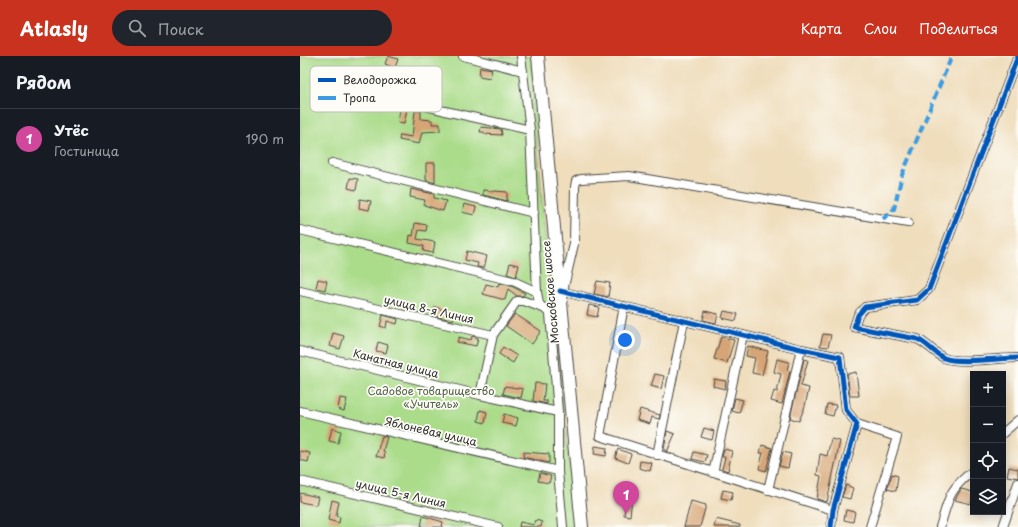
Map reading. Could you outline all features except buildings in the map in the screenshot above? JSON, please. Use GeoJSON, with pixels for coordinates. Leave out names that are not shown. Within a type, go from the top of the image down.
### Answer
{"type":"FeatureCollection","features":[{"type":"Feature","properties":{"kind":"highway","name":"Московское шоссе"},"geometry":{"type":"LineString","coordinates":[[538,56],[562,291],[582,527]]}},
{"type":"Feature","properties":{"kind":"street"},"geometry":{"type":"LineString","coordinates":[[463,56],[523,71]]}},
{"type":"Feature","properties":{"kind":"street"},"geometry":{"type":"LineString","coordinates":[[521,56],[530,130],[536,292],[539,304],[564,326]]}},
{"type":"Feature","properties":{"kind":"street"},"geometry":{"type":"LineString","coordinates":[[1018,56],[929,289],[917,300],[864,307],[858,315],[854,327],[925,342],[944,358],[956,360],[1018,358]]}},
{"type":"Feature","properties":{"kind":"street"},"geometry":{"type":"LineString","coordinates":[[442,110],[530,130]]}},
{"type":"Feature","properties":{"kind":"street"},"geometry":{"type":"LineString","coordinates":[[332,163],[534,213]]}},
{"type":"Feature","properties":{"kind":"street"},"geometry":{"type":"LineString","coordinates":[[870,527],[897,437],[857,424],[846,410],[840,357],[801,349],[562,291],[574,244],[575,187],[576,181],[581,179],[629,176],[908,224]]}},
{"type":"Feature","properties":{"kind":"street"},"geometry":{"type":"LineString","coordinates":[[300,230],[513,281],[536,292]]}},
{"type":"Feature","properties":{"kind":"street","name":"улица 8-я Линия"},"geometry":{"type":"LineString","coordinates":[[300,290],[493,335]]}},
{"type":"Feature","properties":{"kind":"street"},"geometry":{"type":"LineString","coordinates":[[480,395],[493,335],[517,302],[524,301],[546,311]]}},
{"type":"Feature","properties":{"kind":"street"},"geometry":{"type":"LineString","coordinates":[[624,306],[600,436],[833,510]]}},
{"type":"Feature","properties":{"kind":"street"},"geometry":{"type":"LineString","coordinates":[[546,311],[558,412],[558,471],[563,527]]}},
{"type":"Feature","properties":{"kind":"street"},"geometry":{"type":"LineString","coordinates":[[657,455],[684,321]]}},
{"type":"Feature","properties":{"kind":"street"},"geometry":{"type":"LineString","coordinates":[[713,473],[743,335]]}},
{"type":"Feature","properties":{"kind":"street"},"geometry":{"type":"LineString","coordinates":[[768,490],[801,349]]}},
{"type":"Feature","properties":{"kind":"street","name":"Канатная улица"},"geometry":{"type":"LineString","coordinates":[[300,350],[480,395],[558,412]]}},
{"type":"Feature","properties":{"kind":"street","name":"Яблоневая улица"},"geometry":{"type":"LineString","coordinates":[[300,411],[558,471]]}},
{"type":"Feature","properties":{"kind":"street"},"geometry":{"type":"LineString","coordinates":[[1006,430],[1018,420]]}},
{"type":"Feature","properties":{"kind":"street"},"geometry":{"type":"LineString","coordinates":[[831,527],[833,510],[857,424]]}},
{"type":"Feature","properties":{"kind":"street"},"geometry":{"type":"LineString","coordinates":[[940,527],[950,494],[955,486],[970,474]]}},
{"type":"Feature","properties":{"kind":"street","name":"улица 5-я Линия"},"geometry":{"type":"LineString","coordinates":[[300,480],[498,527]]}},
{"type":"Feature","properties":{"kind":"street"},"geometry":{"type":"LineString","coordinates":[[1003,527],[1018,483]]}},
{"type":"Feature","properties":{"kind":"green space","name":"Садовое товарищество «Учитель»"},"geometry":{"type":"Polygon","coordinates":[[[300,56],[531,56],[543,214],[576,527],[300,527],[300,56]]]}},
{"type":"Feature","properties":{"kind":"marked path"},"geometry":{"type":"LineString","coordinates":[[883,219],[894,209],[902,175],[952,56]]}},
{"type":"Feature","properties":{"kind":"cycle path"},"geometry":{"type":"LineString","coordinates":[[1018,56],[929,289],[917,300],[865,307],[858,315],[854,327],[917,339],[940,356],[950,360],[969,361],[1018,358]]}},
{"type":"Feature","properties":{"kind":"cycle path"},"geometry":{"type":"LineString","coordinates":[[560,291],[840,357],[846,410],[857,424],[833,510],[831,527]]}},
{"type":"Feature","properties":{"kind":"place","name":"Утёс"},"geometry":{"type":"Point","coordinates":[626,514]}}]}
